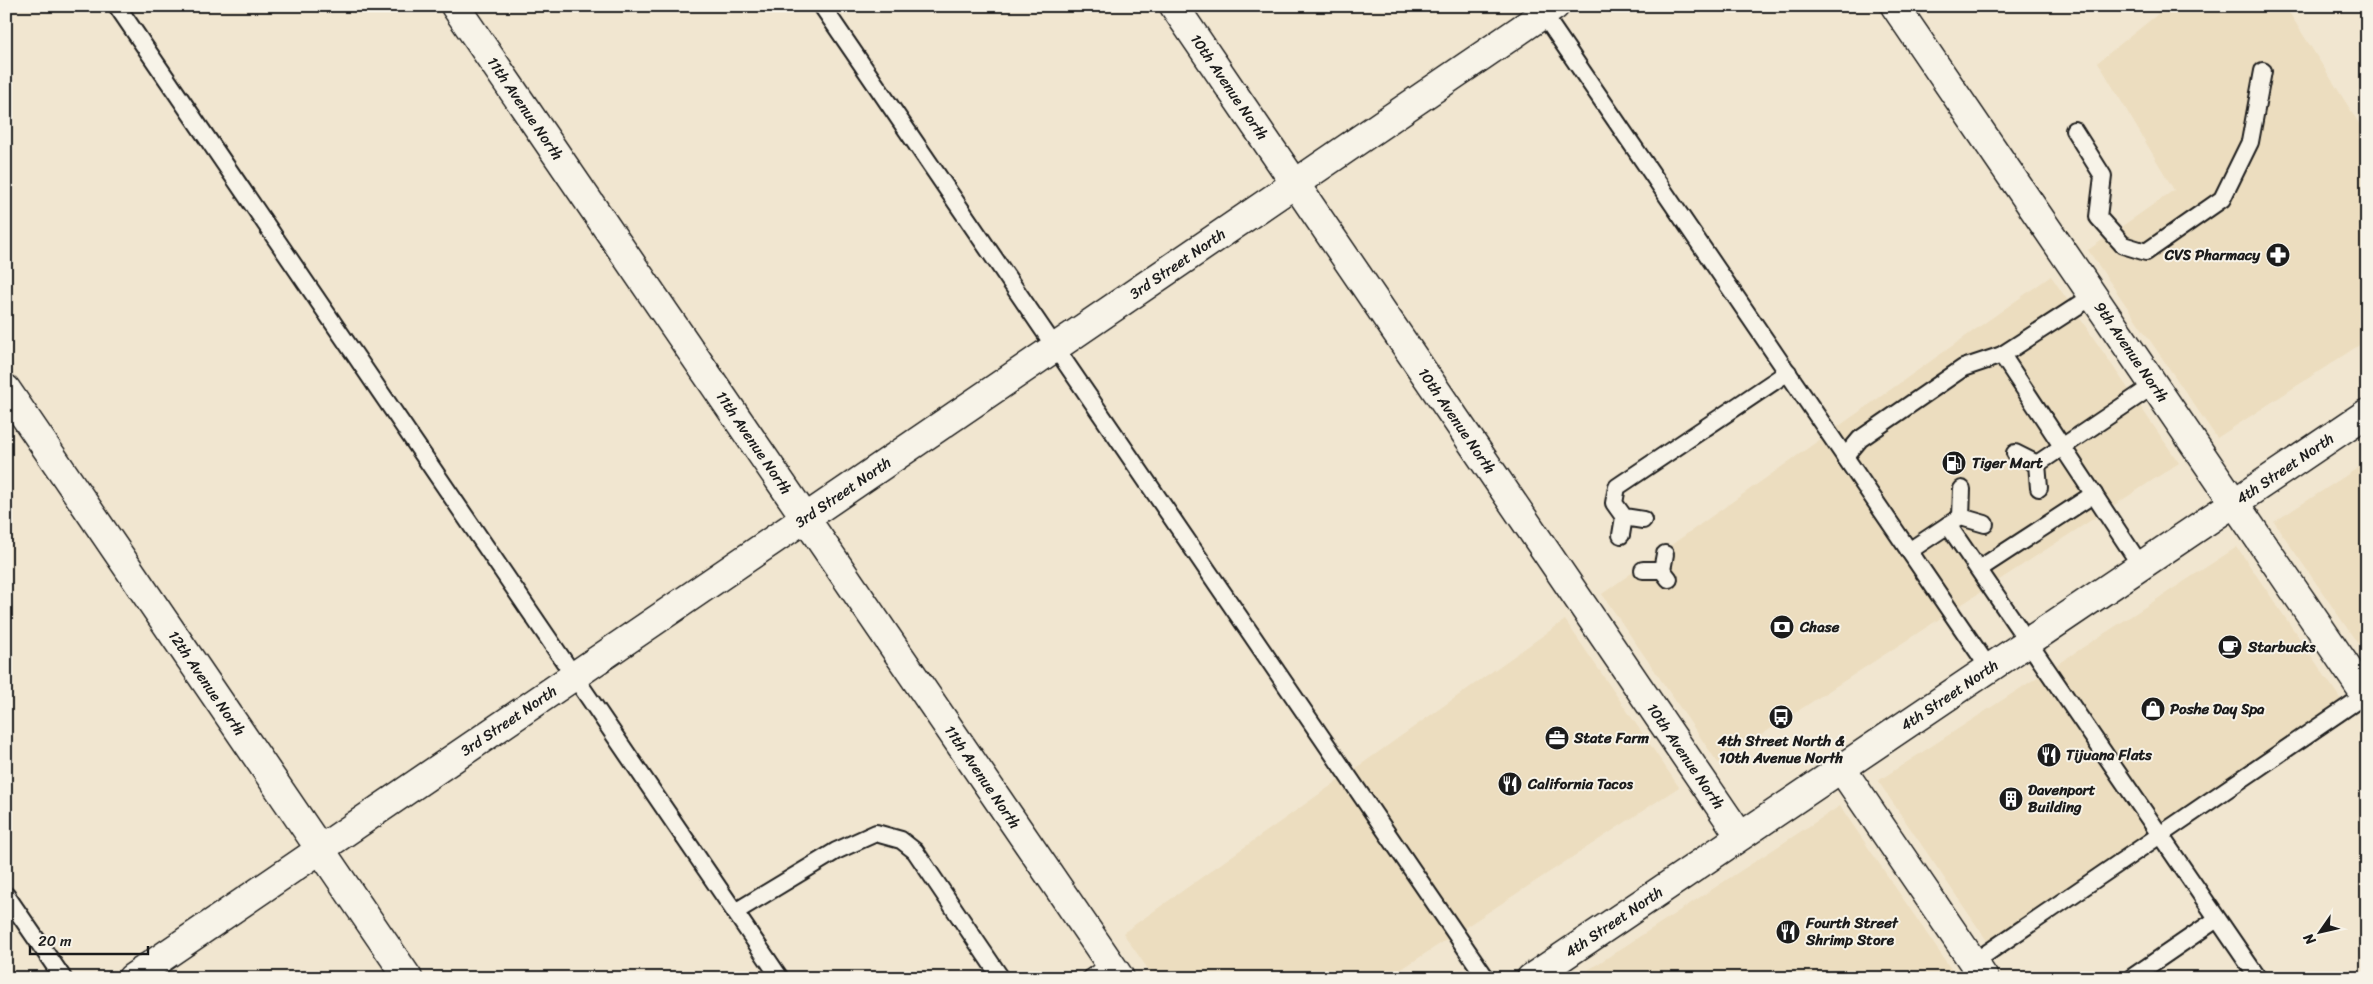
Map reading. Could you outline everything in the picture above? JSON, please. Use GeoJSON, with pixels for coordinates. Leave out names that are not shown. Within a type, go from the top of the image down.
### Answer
{"type":"FeatureCollection","features":[{"type":"Feature","properties":{"kind":"street","name":"11th Avenue North"},"geometry":{"type":"LineString","coordinates":[[455,6],[804,518],[1107,973]]}},
{"type":"Feature","properties":{"kind":"street","name":"10th Avenue North"},"geometry":{"type":"LineString","coordinates":[[1174,6],[1740,836]]}},
{"type":"Feature","properties":{"kind":"street","name":"9th Avenue North"},"geometry":{"type":"LineString","coordinates":[[1895,6],[2366,696]]}},
{"type":"Feature","properties":{"kind":"street","name":"3rd Street North"},"geometry":{"type":"LineString","coordinates":[[132,978],[1295,184],[1545,9]]}},
{"type":"Feature","properties":{"kind":"street","name":"12th Avenue North"},"geometry":{"type":"LineString","coordinates":[[6,389],[408,978]]}},
{"type":"Feature","properties":{"kind":"street","name":"4th Street North"},"geometry":{"type":"LineString","coordinates":[[1531,978],[2367,413]]}},
{"type":"Feature","properties":{"kind":"street"},"geometry":{"type":"LineString","coordinates":[[1841,768],[1979,970]]}},
{"type":"Feature","properties":{"kind":"lane"},"geometry":{"type":"LineString","coordinates":[[116,6],[780,978]]}},
{"type":"Feature","properties":{"kind":"lane"},"geometry":{"type":"LineString","coordinates":[[822,6],[1486,978]]}},
{"type":"Feature","properties":{"kind":"lane"},"geometry":{"type":"LineString","coordinates":[[1545,9],[1845,457],[1989,668]]}},
{"type":"Feature","properties":{"kind":"lane"},"geometry":{"type":"LineString","coordinates":[[2074,130],[2103,176],[2098,217],[2123,245],[2146,252],[2222,198],[2250,142],[2263,71]]}},
{"type":"Feature","properties":{"kind":"lane"},"geometry":{"type":"LineString","coordinates":[[1845,457],[1860,439],[1963,368],[2002,355],[2093,296]]}},
{"type":"Feature","properties":{"kind":"lane"},"geometry":{"type":"LineString","coordinates":[[2002,355],[2141,566]]}},
{"type":"Feature","properties":{"kind":"lane"},"geometry":{"type":"LineString","coordinates":[[1621,535],[1624,517],[1614,503],[1617,487],[1788,372]]}},
{"type":"Feature","properties":{"kind":"lane"},"geometry":{"type":"LineString","coordinates":[[2037,464],[2154,385]]}},
{"type":"Feature","properties":{"kind":"lane"},"geometry":{"type":"LineString","coordinates":[[2015,453],[2037,464]]}},
{"type":"Feature","properties":{"kind":"lane"},"geometry":{"type":"LineString","coordinates":[[2037,464],[2039,488]]}},
{"type":"Feature","properties":{"kind":"lane"},"geometry":{"type":"LineString","coordinates":[[1962,489],[1955,521],[1979,569],[2258,978]]}},
{"type":"Feature","properties":{"kind":"lane"},"geometry":{"type":"LineString","coordinates":[[1979,569],[2094,494]]}},
{"type":"Feature","properties":{"kind":"lane"},"geometry":{"type":"LineString","coordinates":[[1624,517],[1643,520]]}},
{"type":"Feature","properties":{"kind":"lane"},"geometry":{"type":"LineString","coordinates":[[1909,551],[1955,521],[1985,524]]}},
{"type":"Feature","properties":{"kind":"lane"},"geometry":{"type":"LineString","coordinates":[[1643,570],[1666,568]]}},
{"type":"Feature","properties":{"kind":"lane"},"geometry":{"type":"LineString","coordinates":[[1979,970],[2160,835],[2366,696]]}},
{"type":"Feature","properties":{"kind":"lane"},"geometry":{"type":"LineString","coordinates":[[735,912],[836,851],[876,833],[901,840],[915,851],[1002,978]]}},
{"type":"Feature","properties":{"kind":"lane"},"geometry":{"type":"LineString","coordinates":[[6,895],[63,978]]}},
{"type":"Feature","properties":{"kind":"lane"},"geometry":{"type":"LineString","coordinates":[[2131,978],[2218,919]]}},
{"type":"Feature","properties":{"kind":"shaded area"},"geometry":{"type":"Polygon","coordinates":[[[2168,6],[2285,6],[2367,136],[2367,340],[2217,438],[2088,250],[2174,190],[2098,62],[2168,6]]]}},
{"type":"Feature","properties":{"kind":"shaded area"},"geometry":{"type":"Polygon","coordinates":[[[2051,276],[2179,463],[1718,763],[1602,594],[2051,276]]]}},
{"type":"Feature","properties":{"kind":"shaded area"},"geometry":{"type":"Polygon","coordinates":[[[2367,462],[2367,657],[2274,522],[2367,462]]]}},
{"type":"Feature","properties":{"kind":"shaded area"},"geometry":{"type":"Polygon","coordinates":[[[2237,547],[2342,701],[1996,954],[1878,781],[2237,547]]]}},
{"type":"Feature","properties":{"kind":"shaded area"},"geometry":{"type":"Polygon","coordinates":[[[1565,620],[1679,787],[1388,978],[1154,978],[1123,933],[1565,620]]]}},
{"type":"Feature","properties":{"kind":"shaded area"},"geometry":{"type":"Polygon","coordinates":[[[1840,806],[1957,978],[1576,978],[1840,806]]]}},
{"type":"Feature","properties":{"kind":"place","name":"CVS Pharmacy"},"geometry":{"type":"Point","coordinates":[2278,255]}},
{"type":"Feature","properties":{"kind":"place","name":"Tiger Mart"},"geometry":{"type":"Point","coordinates":[1954,463]}},
{"type":"Feature","properties":{"kind":"place","name":"Chase"},"geometry":{"type":"Point","coordinates":[1782,627]}},
{"type":"Feature","properties":{"kind":"place","name":"Starbucks"},"geometry":{"type":"Point","coordinates":[2230,647]}},
{"type":"Feature","properties":{"kind":"place","name":"Poshe Day Spa"},"geometry":{"type":"Point","coordinates":[2153,709]}},
{"type":"Feature","properties":{"kind":"place","name":"4th Street North & 10th Avenue North"},"geometry":{"type":"Point","coordinates":[1781,717]}},
{"type":"Feature","properties":{"kind":"place","name":"State Farm"},"geometry":{"type":"Point","coordinates":[1557,738]}},
{"type":"Feature","properties":{"kind":"place","name":"Tijuana Flats"},"geometry":{"type":"Point","coordinates":[2049,755]}},
{"type":"Feature","properties":{"kind":"place","name":"California Tacos"},"geometry":{"type":"Point","coordinates":[1510,784]}},
{"type":"Feature","properties":{"kind":"place","name":"Davenport Building"},"geometry":{"type":"Point","coordinates":[2011,799]}},
{"type":"Feature","properties":{"kind":"place","name":"Fourth Street Shrimp Store"},"geometry":{"type":"Point","coordinates":[1788,932]}}]}
